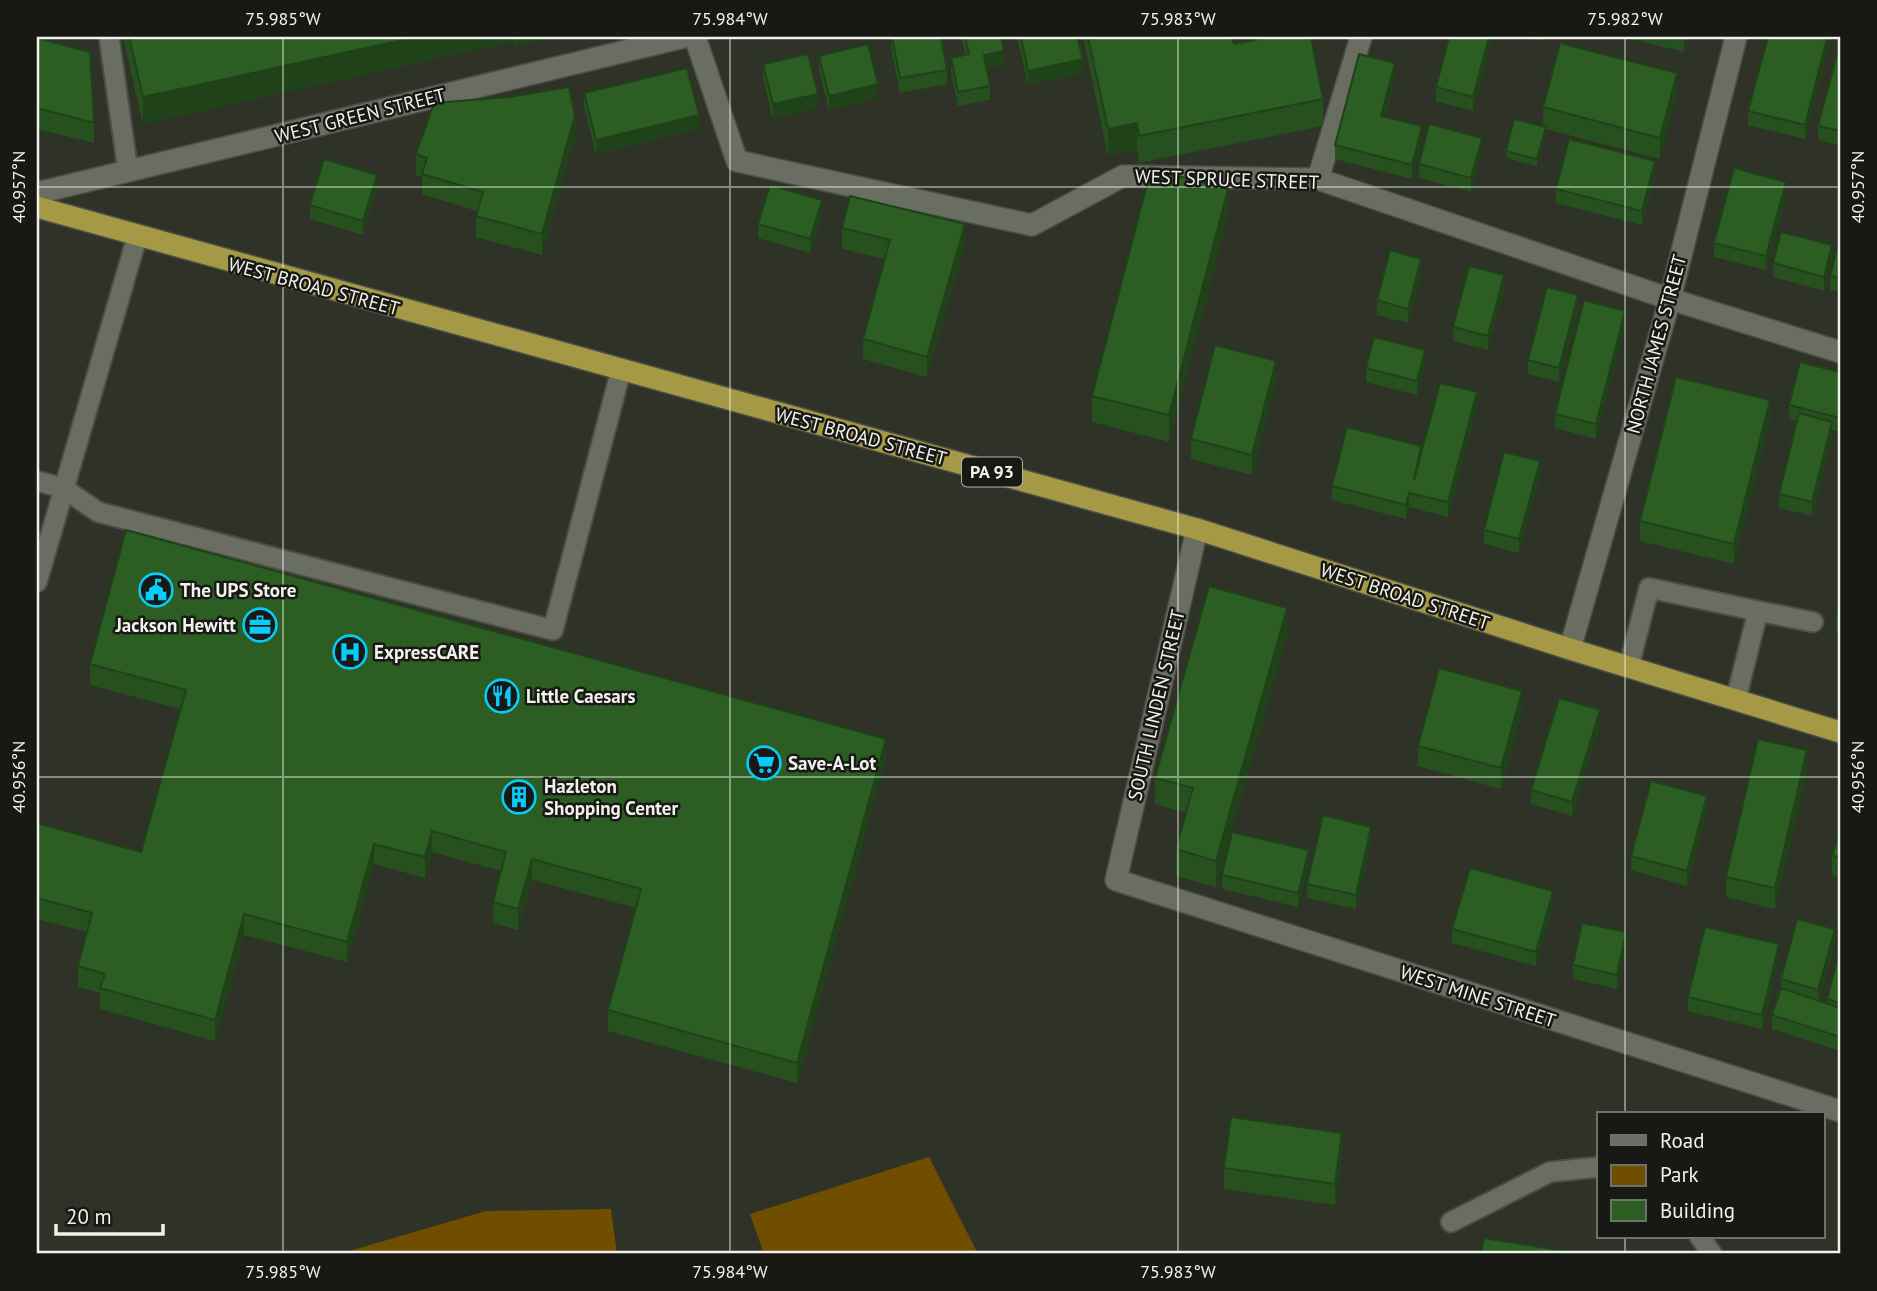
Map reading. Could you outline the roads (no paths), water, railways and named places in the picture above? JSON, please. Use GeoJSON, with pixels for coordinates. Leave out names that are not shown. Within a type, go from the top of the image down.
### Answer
{"type":"FeatureCollection","features":[{"type":"Feature","properties":{"kind":"highway","name":"WEST BROAD STREET"},"geometry":{"type":"LineString","coordinates":[[37,208],[1197,529],[1570,649],[1840,732]]}},
{"type":"Feature","properties":{"kind":"street","name":"WEST GREEN STREET"},"geometry":{"type":"LineString","coordinates":[[37,193],[684,37]]}},
{"type":"Feature","properties":{"kind":"street","name":"WEST SPRUCE STREET"},"geometry":{"type":"LineString","coordinates":[[695,37],[737,161],[1032,225],[1123,176],[1318,179],[1670,299],[1840,352]]}},
{"type":"Feature","properties":{"kind":"street"},"geometry":{"type":"LineString","coordinates":[[1318,179],[1361,37]]}},
{"type":"Feature","properties":{"kind":"street","name":"NORTH JAMES STREET"},"geometry":{"type":"LineString","coordinates":[[1570,649],[1670,299],[1736,37]]}},
{"type":"Feature","properties":{"kind":"street","name":"SOUTH LINDEN STREET"},"geometry":{"type":"LineString","coordinates":[[1116,880],[1197,529]]}},
{"type":"Feature","properties":{"kind":"street","name":"WEST MINE STREET"},"geometry":{"type":"LineString","coordinates":[[1116,880],[1840,1111]]}},
{"type":"Feature","properties":{"kind":"lane"},"geometry":{"type":"LineString","coordinates":[[109,37],[128,170]]}},
{"type":"Feature","properties":{"kind":"lane"},"geometry":{"type":"LineString","coordinates":[[37,582],[137,237]]}},
{"type":"Feature","properties":{"kind":"lane"},"geometry":{"type":"LineString","coordinates":[[37,481],[63,488],[98,512],[554,630],[621,370]]}},
{"type":"Feature","properties":{"kind":"lane"},"geometry":{"type":"LineString","coordinates":[[1629,666],[1649,588],[1814,622]]}},
{"type":"Feature","properties":{"kind":"lane"},"geometry":{"type":"LineString","coordinates":[[1736,699],[1758,611]]}},
{"type":"Feature","properties":{"kind":"lane"},"geometry":{"type":"LineString","coordinates":[[1451,1222],[1550,1172],[1597,1167]]}},
{"type":"Feature","properties":{"kind":"lane"},"geometry":{"type":"LineString","coordinates":[[1701,1238],[1712,1254]]}},
{"type":"Feature","properties":{"kind":"place","name":"The UPS Store"},"geometry":{"type":"Point","coordinates":[156,590]}},
{"type":"Feature","properties":{"kind":"place","name":"Jackson Hewitt"},"geometry":{"type":"Point","coordinates":[260,625]}},
{"type":"Feature","properties":{"kind":"place","name":"ExpressCARE"},"geometry":{"type":"Point","coordinates":[350,652]}},
{"type":"Feature","properties":{"kind":"place","name":"Little Caesars"},"geometry":{"type":"Point","coordinates":[502,696]}},
{"type":"Feature","properties":{"kind":"place","name":"Save-A-Lot"},"geometry":{"type":"Point","coordinates":[764,763]}},
{"type":"Feature","properties":{"kind":"place","name":"Hazleton Shopping Center"},"geometry":{"type":"Point","coordinates":[519,797]}}]}
